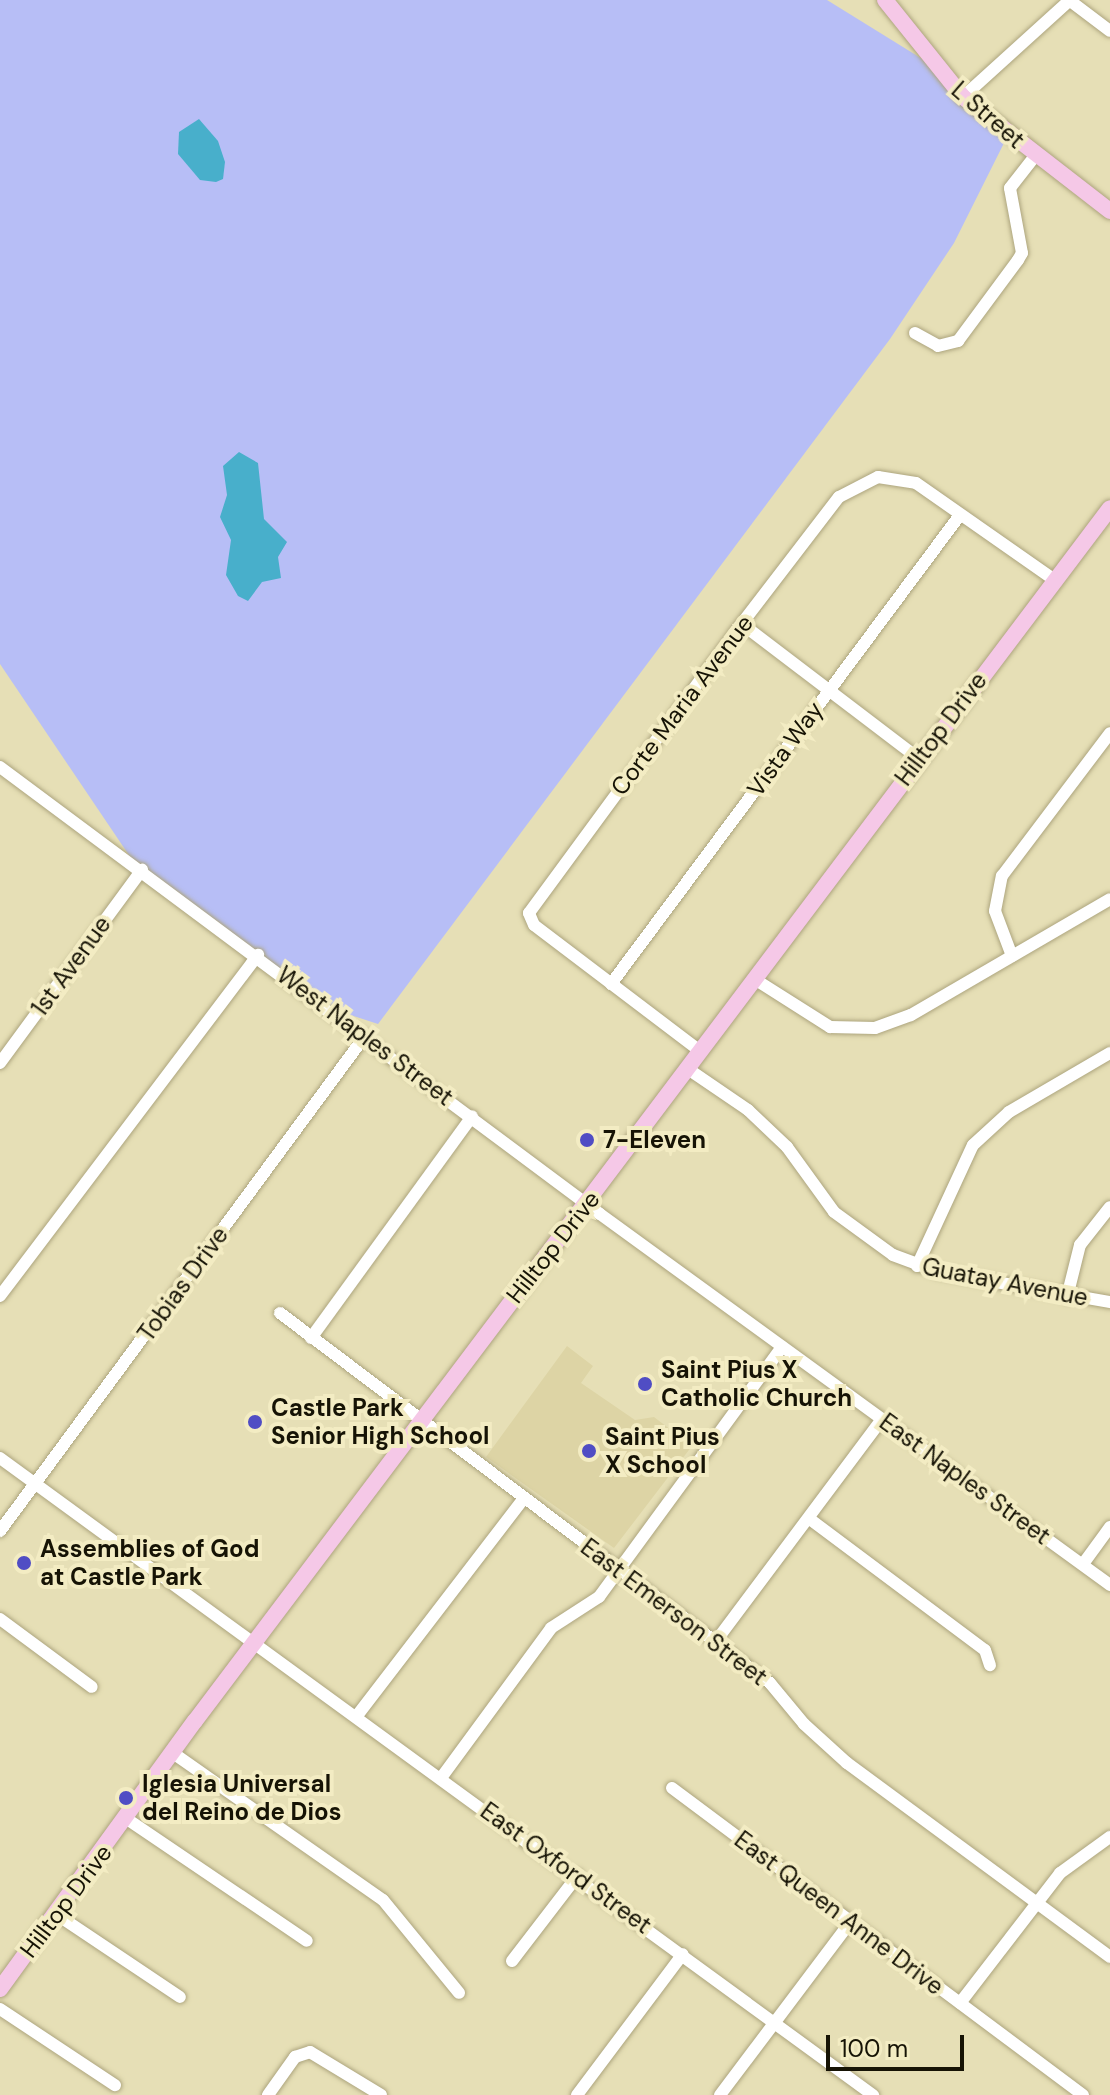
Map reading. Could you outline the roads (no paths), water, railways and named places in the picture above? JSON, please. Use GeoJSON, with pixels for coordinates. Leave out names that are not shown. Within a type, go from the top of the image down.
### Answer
{"type":"FeatureCollection","features":[{"type":"Feature","properties":{"kind":"main road","name":"L Street"},"geometry":{"type":"LineString","coordinates":[[885,0],[963,97],[1035,156],[1110,211]]}},
{"type":"Feature","properties":{"kind":"main road","name":"Hilltop Drive"},"geometry":{"type":"LineString","coordinates":[[0,1989],[420,1423],[756,980],[1053,579],[1110,508]]}},
{"type":"Feature","properties":{"kind":"street"},"geometry":{"type":"LineString","coordinates":[[963,97],[1070,0],[1110,31]]}},
{"type":"Feature","properties":{"kind":"street"},"geometry":{"type":"LineString","coordinates":[[915,333],[938,346],[958,341],[1018,260],[1022,253],[1010,188],[1035,156]]}},
{"type":"Feature","properties":{"kind":"street","name":"Corte Maria Avenue"},"geometry":{"type":"LineString","coordinates":[[611,984],[534,925],[529,913],[831,506],[853,486],[887,476],[916,483],[1053,579]]}},
{"type":"Feature","properties":{"kind":"street","name":"Vista Way"},"geometry":{"type":"LineString","coordinates":[[611,984],[960,515]]}},
{"type":"Feature","properties":{"kind":"street"},"geometry":{"type":"LineString","coordinates":[[742,624],[919,759]]}},
{"type":"Feature","properties":{"kind":"street"},"geometry":{"type":"LineString","coordinates":[[1012,956],[995,911],[1002,876],[1110,733]]}},
{"type":"Feature","properties":{"kind":"street","name":"West Naples Street"},"geometry":{"type":"LineString","coordinates":[[0,767],[588,1202]]}},
{"type":"Feature","properties":{"kind":"street","name":"1st Avenue"},"geometry":{"type":"LineString","coordinates":[[0,1063],[142,870]]}},
{"type":"Feature","properties":{"kind":"street"},"geometry":{"type":"LineString","coordinates":[[756,980],[830,1027],[875,1028],[911,1015],[1110,899]]}},
{"type":"Feature","properties":{"kind":"street"},"geometry":{"type":"LineString","coordinates":[[0,1296],[258,955]]}},
{"type":"Feature","properties":{"kind":"street"},"geometry":{"type":"LineString","coordinates":[[611,984],[700,1051]]}},
{"type":"Feature","properties":{"kind":"street","name":"Tobias Drive"},"geometry":{"type":"LineString","coordinates":[[0,1531],[365,1036]]}},
{"type":"Feature","properties":{"kind":"street"},"geometry":{"type":"LineString","coordinates":[[917,1266],[973,1145],[1009,1112],[1110,1053]]}},
{"type":"Feature","properties":{"kind":"street","name":"Guatay Avenue"},"geometry":{"type":"LineString","coordinates":[[688,1069],[748,1110],[787,1147],[834,1212],[852,1227],[917,1266],[1067,1297],[1110,1302]]}},
{"type":"Feature","properties":{"kind":"street"},"geometry":{"type":"LineString","coordinates":[[311,1338],[472,1116]]}},
{"type":"Feature","properties":{"kind":"street","name":"East Naples Street"},"geometry":{"type":"LineString","coordinates":[[588,1202],[1110,1585]]}},
{"type":"Feature","properties":{"kind":"street"},"geometry":{"type":"LineString","coordinates":[[1067,1297],[1080,1245],[1110,1207]]}},
{"type":"Feature","properties":{"kind":"street","name":"East Emerson Street"},"geometry":{"type":"LineString","coordinates":[[280,1313],[420,1423],[716,1641],[770,1683],[828,1748],[1110,1957]]}},
{"type":"Feature","properties":{"kind":"street"},"geometry":{"type":"LineString","coordinates":[[441,1778],[551,1628],[593,1604],[782,1347]]}},
{"type":"Feature","properties":{"kind":"street"},"geometry":{"type":"LineString","coordinates":[[716,1641],[811,1520],[882,1419]]}},
{"type":"Feature","properties":{"kind":"street","name":"East Oxford Street"},"geometry":{"type":"LineString","coordinates":[[0,1458],[255,1645],[578,1875],[873,2095]]}},
{"type":"Feature","properties":{"kind":"street"},"geometry":{"type":"LineString","coordinates":[[356,1717],[523,1499]]}},
{"type":"Feature","properties":{"kind":"street"},"geometry":{"type":"LineString","coordinates":[[811,1520],[985,1650],[990,1665]]}},
{"type":"Feature","properties":{"kind":"street"},"geometry":{"type":"LineString","coordinates":[[1083,1564],[1110,1527]]}},
{"type":"Feature","properties":{"kind":"street"},"geometry":{"type":"LineString","coordinates":[[0,1619],[92,1687]]}},
{"type":"Feature","properties":{"kind":"street"},"geometry":{"type":"LineString","coordinates":[[173,1753],[383,1900],[459,1993]]}},
{"type":"Feature","properties":{"kind":"street","name":"East Queen Anne Drive"},"geometry":{"type":"LineString","coordinates":[[672,1788],[1083,2095]]}},
{"type":"Feature","properties":{"kind":"street"},"geometry":{"type":"LineString","coordinates":[[127,1819],[307,1941]]}},
{"type":"Feature","properties":{"kind":"street"},"geometry":{"type":"LineString","coordinates":[[960,2003],[1060,1873],[1110,1837]]}},
{"type":"Feature","properties":{"kind":"street"},"geometry":{"type":"LineString","coordinates":[[512,1961],[578,1875]]}},
{"type":"Feature","properties":{"kind":"street"},"geometry":{"type":"LineString","coordinates":[[56,1914],[180,1997]]}},
{"type":"Feature","properties":{"kind":"street"},"geometry":{"type":"LineString","coordinates":[[720,2095],[851,1921]]}},
{"type":"Feature","properties":{"kind":"street"},"geometry":{"type":"LineString","coordinates":[[577,2095],[683,1954]]}},
{"type":"Feature","properties":{"kind":"street"},"geometry":{"type":"LineString","coordinates":[[0,2009],[115,2085]]}},
{"type":"Feature","properties":{"kind":"street"},"geometry":{"type":"LineString","coordinates":[[268,2095],[295,2057],[310,2052],[381,2095]]}},
{"type":"Feature","properties":{"kind":"place","name":"7-Eleven"},"geometry":{"type":"Point","coordinates":[587,1140]}},
{"type":"Feature","properties":{"kind":"place","name":"Saint Pius X Catholic Church"},"geometry":{"type":"Point","coordinates":[645,1384]}},
{"type":"Feature","properties":{"kind":"place","name":"Castle Park Senior High School"},"geometry":{"type":"Point","coordinates":[255,1422]}},
{"type":"Feature","properties":{"kind":"place","name":"Saint Pius X School"},"geometry":{"type":"Point","coordinates":[589,1451]}},
{"type":"Feature","properties":{"kind":"place","name":"Assemblies of God at Castle Park"},"geometry":{"type":"Point","coordinates":[24,1563]}},
{"type":"Feature","properties":{"kind":"place","name":"Iglesia Universal del Reino de Dios"},"geometry":{"type":"Point","coordinates":[126,1798]}}]}
